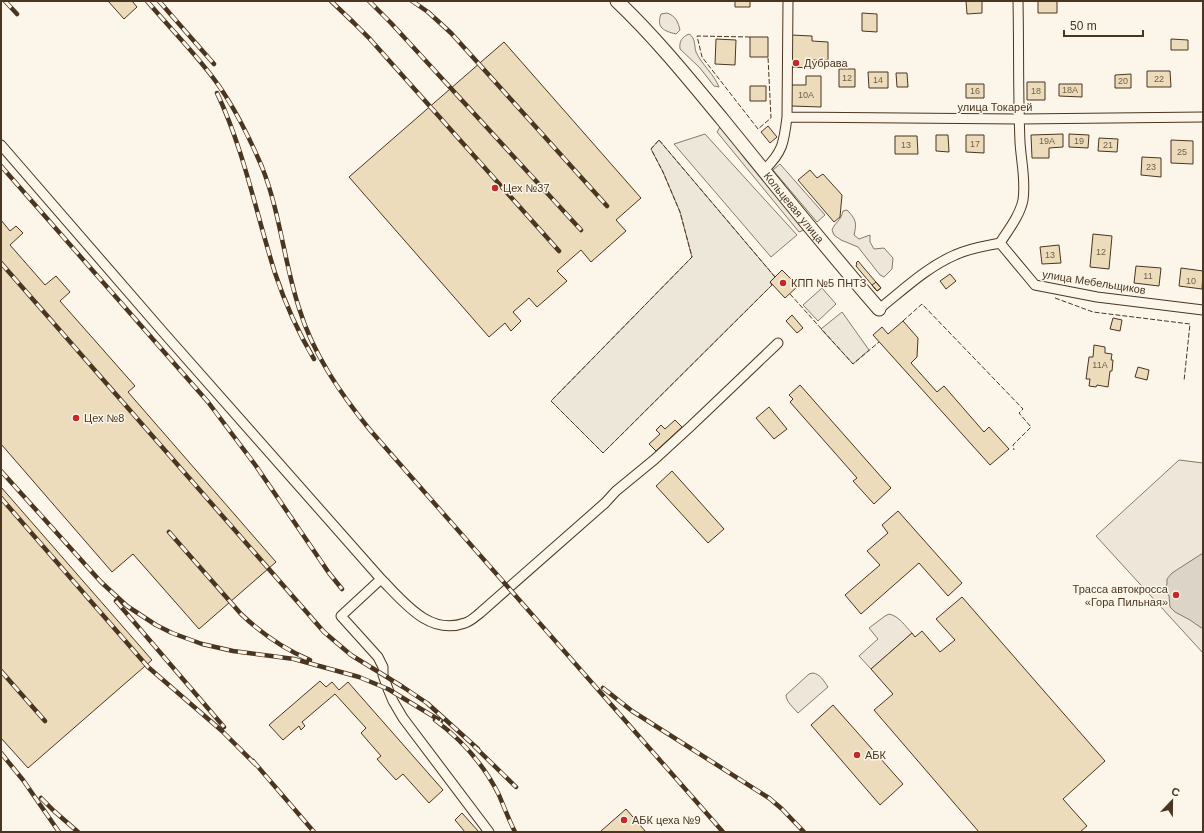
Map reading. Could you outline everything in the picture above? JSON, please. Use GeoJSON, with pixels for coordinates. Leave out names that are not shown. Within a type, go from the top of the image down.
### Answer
{"type":"FeatureCollection","features":[{"type":"Feature","properties":{"kind":"street","name":"Кольцевая улица"},"geometry":{"type":"LineString","coordinates":[[617,1],[652,37],[707,101],[836,258],[880,309],[920,277],[942,262],[972,248],[1000,242]]}},
{"type":"Feature","properties":{"kind":"street"},"geometry":{"type":"LineString","coordinates":[[764,170],[773,161],[780,150],[785,136],[787,117],[788,1]]}},
{"type":"Feature","properties":{"kind":"street"},"geometry":{"type":"LineString","coordinates":[[1000,242],[1015,219],[1023,199],[1024,172],[1020,144],[1018,1]]}},
{"type":"Feature","properties":{"kind":"street","name":"улица Токарей"},"geometry":{"type":"LineString","coordinates":[[787,117],[1020,119],[1203,117]]}},
{"type":"Feature","properties":{"kind":"street"},"geometry":{"type":"LineString","coordinates":[[1,145],[163,332],[381,579],[411,609],[429,622],[453,626],[467,623],[480,613],[605,503],[616,491],[656,458],[778,343]]}},
{"type":"Feature","properties":{"kind":"street","name":"улица Мебельщиков"},"geometry":{"type":"LineString","coordinates":[[1000,242],[1035,285],[1098,297],[1203,310]]}},
{"type":"Feature","properties":{"kind":"street"},"geometry":{"type":"LineString","coordinates":[[381,579],[341,616],[378,657],[383,666],[383,675],[388,689],[403,718],[489,832]]}},
{"type":"Feature","properties":{"kind":"shaded area"},"geometry":{"type":"Polygon","coordinates":[[[667,13],[673,16],[677,22],[680,30],[676,34],[668,32],[660,26],[661,14],[667,13]]]}},
{"type":"Feature","properties":{"kind":"shaded area"},"geometry":{"type":"Polygon","coordinates":[[[689,34],[694,40],[696,52],[719,87],[714,86],[700,68],[680,49],[680,44],[684,36],[689,34]]]}},
{"type":"Feature","properties":{"kind":"shaded area"},"geometry":{"type":"Polygon","coordinates":[[[720,127],[804,230],[799,232],[717,132],[720,127]]]}},
{"type":"Feature","properties":{"kind":"shaded area"},"geometry":{"type":"Polygon","coordinates":[[[705,134],[797,235],[771,257],[674,144],[705,134]]]}},
{"type":"Feature","properties":{"kind":"shaded area"},"geometry":{"type":"Polygon","coordinates":[[[659,140],[775,277],[770,282],[772,285],[603,453],[551,401],[692,257],[680,212],[663,172],[651,149],[659,140]]]}},
{"type":"Feature","properties":{"kind":"shaded area"},"geometry":{"type":"Polygon","coordinates":[[[780,164],[825,215],[817,222],[773,170],[780,164]]]}},
{"type":"Feature","properties":{"kind":"shaded area"},"geometry":{"type":"Polygon","coordinates":[[[847,210],[855,221],[854,235],[859,239],[870,235],[870,242],[874,249],[884,248],[893,258],[892,269],[884,277],[880,275],[858,247],[841,240],[834,235],[832,230],[833,227],[841,217],[843,211],[847,210]]]}},
{"type":"Feature","properties":{"kind":"shaded area"},"geometry":{"type":"Polygon","coordinates":[[[822,288],[836,304],[818,321],[803,305],[822,288]]]}},
{"type":"Feature","properties":{"kind":"shaded area"},"geometry":{"type":"Polygon","coordinates":[[[842,312],[869,350],[853,364],[821,329],[842,312]]]}},
{"type":"Feature","properties":{"kind":"shaded area","name":"Трасса автокросса «Гора Пильная»"},"geometry":{"type":"Polygon","coordinates":[[[1179,460],[1203,463],[1203,653],[1096,536],[1179,460]]]}},
{"type":"Feature","properties":{"kind":"shaded area"},"geometry":{"type":"Polygon","coordinates":[[[1203,553],[1203,629],[1175,612],[1170,607],[1169,596],[1165,590],[1167,579],[1172,573],[1203,553]]]}},
{"type":"Feature","properties":{"kind":"shaded area"},"geometry":{"type":"Polygon","coordinates":[[[889,614],[899,619],[912,633],[871,669],[859,656],[878,639],[869,628],[889,614]]]}},
{"type":"Feature","properties":{"kind":"shaded area"},"geometry":{"type":"Polygon","coordinates":[[[813,673],[820,676],[828,687],[798,713],[786,698],[786,695],[809,674],[813,673]]]}},
{"type":"Feature","properties":{"kind":"building"},"geometry":{"type":"Polygon","coordinates":[[[108,1],[132,1],[137,7],[124,19],[108,1]]]}},
{"type":"Feature","properties":{"kind":"building"},"geometry":{"type":"Polygon","coordinates":[[[735,1],[750,1],[750,7],[735,7],[735,1]]]}},
{"type":"Feature","properties":{"kind":"building"},"geometry":{"type":"Polygon","coordinates":[[[966,1],[982,1],[982,13],[967,14],[966,1]]]}},
{"type":"Feature","properties":{"kind":"building"},"geometry":{"type":"Polygon","coordinates":[[[1038,1],[1057,1],[1057,13],[1038,13],[1038,1]]]}},
{"type":"Feature","properties":{"kind":"building"},"geometry":{"type":"Polygon","coordinates":[[[862,13],[877,14],[877,32],[862,31],[862,13]]]}},
{"type":"Feature","properties":{"kind":"building"},"geometry":{"type":"Polygon","coordinates":[[[791,35],[812,36],[812,41],[828,42],[828,60],[813,60],[812,68],[791,67],[791,35]]]}},
{"type":"Feature","properties":{"kind":"building"},"geometry":{"type":"Polygon","coordinates":[[[750,37],[768,37],[768,57],[750,57],[750,37]]]}},
{"type":"Feature","properties":{"kind":"building"},"geometry":{"type":"Polygon","coordinates":[[[716,39],[736,40],[735,65],[715,64],[716,39]]]}},
{"type":"Feature","properties":{"kind":"building"},"geometry":{"type":"Polygon","coordinates":[[[1171,39],[1188,40],[1188,50],[1171,50],[1171,39]]]}},
{"type":"Feature","properties":{"kind":"building","name":"Цех №37"},"geometry":{"type":"Polygon","coordinates":[[[504,42],[641,198],[616,220],[626,231],[591,262],[581,250],[557,271],[567,281],[537,307],[529,298],[513,312],[521,321],[511,331],[505,323],[489,337],[349,177],[504,42]]]}},
{"type":"Feature","properties":{"kind":"building"},"geometry":{"type":"Polygon","coordinates":[[[839,69],[855,69],[855,87],[839,87],[839,69]]]}},
{"type":"Feature","properties":{"kind":"building"},"geometry":{"type":"Polygon","coordinates":[[[1147,71],[1170,71],[1171,87],[1147,87],[1147,71]]]}},
{"type":"Feature","properties":{"kind":"building"},"geometry":{"type":"Polygon","coordinates":[[[868,72],[888,72],[888,88],[869,88],[868,72]]]}},
{"type":"Feature","properties":{"kind":"building"},"geometry":{"type":"Polygon","coordinates":[[[896,73],[907,73],[908,87],[897,87],[896,73]]]}},
{"type":"Feature","properties":{"kind":"building"},"geometry":{"type":"Polygon","coordinates":[[[1131,74],[1131,88],[1115,88],[1115,75],[1131,74]]]}},
{"type":"Feature","properties":{"kind":"building"},"geometry":{"type":"Polygon","coordinates":[[[806,76],[821,76],[821,107],[791,106],[791,85],[806,85],[806,76]]]}},
{"type":"Feature","properties":{"kind":"building"},"geometry":{"type":"Polygon","coordinates":[[[1027,82],[1045,82],[1045,100],[1027,100],[1027,82]]]}},
{"type":"Feature","properties":{"kind":"building"},"geometry":{"type":"Polygon","coordinates":[[[966,84],[984,84],[984,98],[966,98],[966,84]]]}},
{"type":"Feature","properties":{"kind":"building"},"geometry":{"type":"Polygon","coordinates":[[[1059,84],[1082,84],[1082,97],[1059,96],[1059,84]]]}},
{"type":"Feature","properties":{"kind":"building"},"geometry":{"type":"Polygon","coordinates":[[[750,86],[766,86],[766,101],[750,101],[750,86]]]}},
{"type":"Feature","properties":{"kind":"building"},"geometry":{"type":"Polygon","coordinates":[[[768,126],[777,137],[770,143],[761,132],[768,126]]]}},
{"type":"Feature","properties":{"kind":"building"},"geometry":{"type":"Polygon","coordinates":[[[1063,134],[1063,147],[1049,148],[1049,158],[1032,158],[1031,135],[1063,134]]]}},
{"type":"Feature","properties":{"kind":"building"},"geometry":{"type":"Polygon","coordinates":[[[1069,134],[1089,135],[1088,148],[1069,147],[1069,134]]]}},
{"type":"Feature","properties":{"kind":"building"},"geometry":{"type":"Polygon","coordinates":[[[936,135],[948,135],[949,152],[936,151],[936,135]]]}},
{"type":"Feature","properties":{"kind":"building"},"geometry":{"type":"Polygon","coordinates":[[[966,135],[984,135],[984,153],[966,152],[966,135]]]}},
{"type":"Feature","properties":{"kind":"building"},"geometry":{"type":"Polygon","coordinates":[[[895,136],[917,136],[918,154],[895,154],[895,136]]]}},
{"type":"Feature","properties":{"kind":"building"},"geometry":{"type":"Polygon","coordinates":[[[1099,138],[1118,139],[1117,152],[1098,151],[1099,138]]]}},
{"type":"Feature","properties":{"kind":"building"},"geometry":{"type":"Polygon","coordinates":[[[1171,140],[1193,141],[1193,164],[1171,163],[1171,140]]]}},
{"type":"Feature","properties":{"kind":"building"},"geometry":{"type":"Polygon","coordinates":[[[1142,157],[1161,158],[1161,177],[1141,175],[1142,157]]]}},
{"type":"Feature","properties":{"kind":"building"},"geometry":{"type":"Polygon","coordinates":[[[810,170],[817,178],[823,174],[842,195],[840,217],[834,222],[798,180],[810,170]]]}},
{"type":"Feature","properties":{"kind":"building","name":"Цех №8"},"geometry":{"type":"Polygon","coordinates":[[[1,220],[10,231],[16,226],[23,233],[10,245],[45,285],[56,276],[70,292],[60,301],[135,386],[128,392],[276,562],[199,629],[133,554],[112,572],[1,444],[1,220]]]}},
{"type":"Feature","properties":{"kind":"building"},"geometry":{"type":"Polygon","coordinates":[[[1093,234],[1112,236],[1109,269],[1090,267],[1093,234]]]}},
{"type":"Feature","properties":{"kind":"building"},"geometry":{"type":"Polygon","coordinates":[[[1059,245],[1061,263],[1042,264],[1040,247],[1059,245]]]}},
{"type":"Feature","properties":{"kind":"building"},"geometry":{"type":"Polygon","coordinates":[[[858,261],[881,288],[877,291],[856,266],[858,261]]]}},
{"type":"Feature","properties":{"kind":"building"},"geometry":{"type":"Polygon","coordinates":[[[1136,266],[1161,268],[1159,286],[1134,283],[1136,266]]]}},
{"type":"Feature","properties":{"kind":"building"},"geometry":{"type":"Polygon","coordinates":[[[1181,268],[1203,271],[1202,289],[1179,286],[1181,268]]]}},
{"type":"Feature","properties":{"kind":"building","name":"КПП №5 ПНТЗ"},"geometry":{"type":"Polygon","coordinates":[[[782,270],[798,286],[785,298],[770,282],[782,270]]]}},
{"type":"Feature","properties":{"kind":"building"},"geometry":{"type":"Polygon","coordinates":[[[950,274],[956,281],[946,289],[940,281],[950,274]]]}},
{"type":"Feature","properties":{"kind":"building"},"geometry":{"type":"Polygon","coordinates":[[[876,282],[881,288],[877,291],[872,285],[876,282]]]}},
{"type":"Feature","properties":{"kind":"building"},"geometry":{"type":"Polygon","coordinates":[[[792,315],[803,328],[797,333],[786,321],[792,315]]]}},
{"type":"Feature","properties":{"kind":"building"},"geometry":{"type":"Polygon","coordinates":[[[1113,318],[1122,320],[1120,331],[1110,329],[1113,318]]]}},
{"type":"Feature","properties":{"kind":"building"},"geometry":{"type":"Polygon","coordinates":[[[903,321],[918,338],[917,357],[911,363],[937,392],[944,386],[984,432],[989,427],[1009,449],[990,465],[873,335],[882,327],[888,334],[903,321]]]}},
{"type":"Feature","properties":{"kind":"building"},"geometry":{"type":"Polygon","coordinates":[[[1094,345],[1105,347],[1105,353],[1112,354],[1112,371],[1110,371],[1108,387],[1097,385],[1096,387],[1089,386],[1090,379],[1086,379],[1089,357],[1093,357],[1094,345]]]}},
{"type":"Feature","properties":{"kind":"building"},"geometry":{"type":"Polygon","coordinates":[[[1138,367],[1149,370],[1147,380],[1135,377],[1138,367]]]}},
{"type":"Feature","properties":{"kind":"building"},"geometry":{"type":"Polygon","coordinates":[[[800,385],[891,488],[874,504],[853,481],[857,478],[790,402],[793,399],[789,395],[800,385]]]}},
{"type":"Feature","properties":{"kind":"building"},"geometry":{"type":"Polygon","coordinates":[[[769,407],[787,429],[774,439],[756,418],[769,407]]]}},
{"type":"Feature","properties":{"kind":"building"},"geometry":{"type":"Polygon","coordinates":[[[675,420],[682,427],[656,451],[649,444],[660,434],[656,430],[661,425],[665,429],[675,420]]]}},
{"type":"Feature","properties":{"kind":"building"},"geometry":{"type":"Polygon","coordinates":[[[672,471],[724,529],[708,543],[656,486],[672,471]]]}},
{"type":"Feature","properties":{"kind":"building"},"geometry":{"type":"Polygon","coordinates":[[[1,487],[152,660],[28,768],[1,738],[1,487]]]}},
{"type":"Feature","properties":{"kind":"building"},"geometry":{"type":"Polygon","coordinates":[[[898,511],[962,583],[948,596],[919,563],[861,614],[845,595],[880,565],[867,551],[888,533],[882,525],[898,511]]]}},
{"type":"Feature","properties":{"kind":"building"},"geometry":{"type":"Polygon","coordinates":[[[962,597],[1105,761],[1063,799],[1087,826],[1080,832],[979,832],[874,710],[893,694],[871,669],[912,633],[915,637],[922,631],[940,652],[955,640],[936,619],[962,597]]]}},
{"type":"Feature","properties":{"kind":"building"},"geometry":{"type":"Polygon","coordinates":[[[320,681],[326,687],[332,682],[339,690],[348,682],[443,790],[429,803],[403,774],[396,780],[377,759],[381,756],[361,733],[366,728],[335,694],[302,722],[305,726],[301,730],[299,726],[283,740],[269,725],[320,681]]]}},
{"type":"Feature","properties":{"kind":"building","name":"АБК"},"geometry":{"type":"Polygon","coordinates":[[[833,705],[903,784],[880,805],[811,725],[833,705]]]}},
{"type":"Feature","properties":{"kind":"building","name":"АБК цеха №9"},"geometry":{"type":"Polygon","coordinates":[[[626,809],[646,832],[601,831],[626,809]]]}},
{"type":"Feature","properties":{"kind":"building"},"geometry":{"type":"Polygon","coordinates":[[[462,813],[479,832],[465,832],[455,820],[462,813]]]}},
{"type":"Feature","properties":{"kind":"railway"},"geometry":{"type":"LineString","coordinates":[[5,1],[17,14]]}},
{"type":"Feature","properties":{"kind":"railway"},"geometry":{"type":"LineString","coordinates":[[147,1],[190,49],[214,79],[234,110],[246,133],[262,167],[268,184],[278,219],[289,273],[305,325],[328,372],[348,402],[370,430],[723,832]]}},
{"type":"Feature","properties":{"kind":"railway"},"geometry":{"type":"LineString","coordinates":[[159,1],[214,64]]}},
{"type":"Feature","properties":{"kind":"railway"},"geometry":{"type":"LineString","coordinates":[[331,1],[369,38],[559,251]]}},
{"type":"Feature","properties":{"kind":"railway"},"geometry":{"type":"LineString","coordinates":[[369,1],[581,230]]}},
{"type":"Feature","properties":{"kind":"railway"},"geometry":{"type":"LineString","coordinates":[[412,1],[428,12],[451,33],[607,206]]}},
{"type":"Feature","properties":{"kind":"railway"},"geometry":{"type":"LineString","coordinates":[[217,93],[235,137],[279,284],[297,328],[314,359]]}},
{"type":"Feature","properties":{"kind":"railway"},"geometry":{"type":"LineString","coordinates":[[1,166],[208,402],[256,466],[329,573],[342,589]]}},
{"type":"Feature","properties":{"kind":"railway"},"geometry":{"type":"LineString","coordinates":[[1,263],[324,632],[351,655],[427,703],[478,749]]}},
{"type":"Feature","properties":{"kind":"railway"},"geometry":{"type":"LineString","coordinates":[[1,471],[101,582],[127,606],[156,625],[172,633],[202,644],[233,651],[294,659],[359,677],[388,689],[441,721]]}},
{"type":"Feature","properties":{"kind":"railway"},"geometry":{"type":"LineString","coordinates":[[1,498],[148,667],[222,731],[256,765]]}},
{"type":"Feature","properties":{"kind":"railway"},"geometry":{"type":"LineString","coordinates":[[169,532],[241,614],[282,646],[310,660]]}},
{"type":"Feature","properties":{"kind":"railway"},"geometry":{"type":"LineString","coordinates":[[116,601],[224,727]]}},
{"type":"Feature","properties":{"kind":"railway"},"geometry":{"type":"LineString","coordinates":[[1,671],[45,721]]}},
{"type":"Feature","properties":{"kind":"railway"},"geometry":{"type":"LineString","coordinates":[[603,688],[632,711],[769,798],[804,832]]}},
{"type":"Feature","properties":{"kind":"railway"},"geometry":{"type":"LineString","coordinates":[[435,720],[454,736],[479,763],[499,795],[515,832]]}},
{"type":"Feature","properties":{"kind":"railway"},"geometry":{"type":"LineString","coordinates":[[474,746],[516,787]]}},
{"type":"Feature","properties":{"kind":"railway"},"geometry":{"type":"LineString","coordinates":[[1,753],[23,780],[59,832]]}},
{"type":"Feature","properties":{"kind":"railway"},"geometry":{"type":"LineString","coordinates":[[253,761],[314,832]]}},
{"type":"Feature","properties":{"kind":"railway"},"geometry":{"type":"LineString","coordinates":[[41,798],[78,832]]}},
{"type":"Feature","properties":{"kind":"fence"},"geometry":{"type":"LineString","coordinates":[[750,37],[697,36],[702,57],[758,129],[771,118],[768,57]]}},
{"type":"Feature","properties":{"kind":"fence"},"geometry":{"type":"LineString","coordinates":[[659,140],[775,277],[770,282],[772,285],[603,453],[551,401],[692,257],[680,212],[663,172],[651,149],[659,140]]}},
{"type":"Feature","properties":{"kind":"fence"},"geometry":{"type":"LineString","coordinates":[[790,294],[853,364],[879,342]]}},
{"type":"Feature","properties":{"kind":"fence"},"geometry":{"type":"LineString","coordinates":[[1055,298],[1093,312],[1190,324],[1184,381]]}},
{"type":"Feature","properties":{"kind":"fence"},"geometry":{"type":"LineString","coordinates":[[903,321],[922,304],[1023,409],[1019,413],[1031,427],[1013,445],[1014,450]]}},
{"type":"Feature","properties":{"kind":"place","name":"Дубрава"},"geometry":{"type":"Point","coordinates":[796,63]}},
{"type":"Feature","properties":{"kind":"place","name":"Цех №37"},"geometry":{"type":"Point","coordinates":[495,188]}},
{"type":"Feature","properties":{"kind":"place","name":"КПП №5 ПНТЗ"},"geometry":{"type":"Point","coordinates":[783,283]}},
{"type":"Feature","properties":{"kind":"place","name":"Цех №8"},"geometry":{"type":"Point","coordinates":[76,418]}},
{"type":"Feature","properties":{"kind":"place","name":"Трасса автокросса «Гора Пильная»"},"geometry":{"type":"Point","coordinates":[1176,595]}},
{"type":"Feature","properties":{"kind":"place","name":"АБК"},"geometry":{"type":"Point","coordinates":[857,755]}},
{"type":"Feature","properties":{"kind":"place","name":"АБК цеха №9"},"geometry":{"type":"Point","coordinates":[624,820]}}]}
